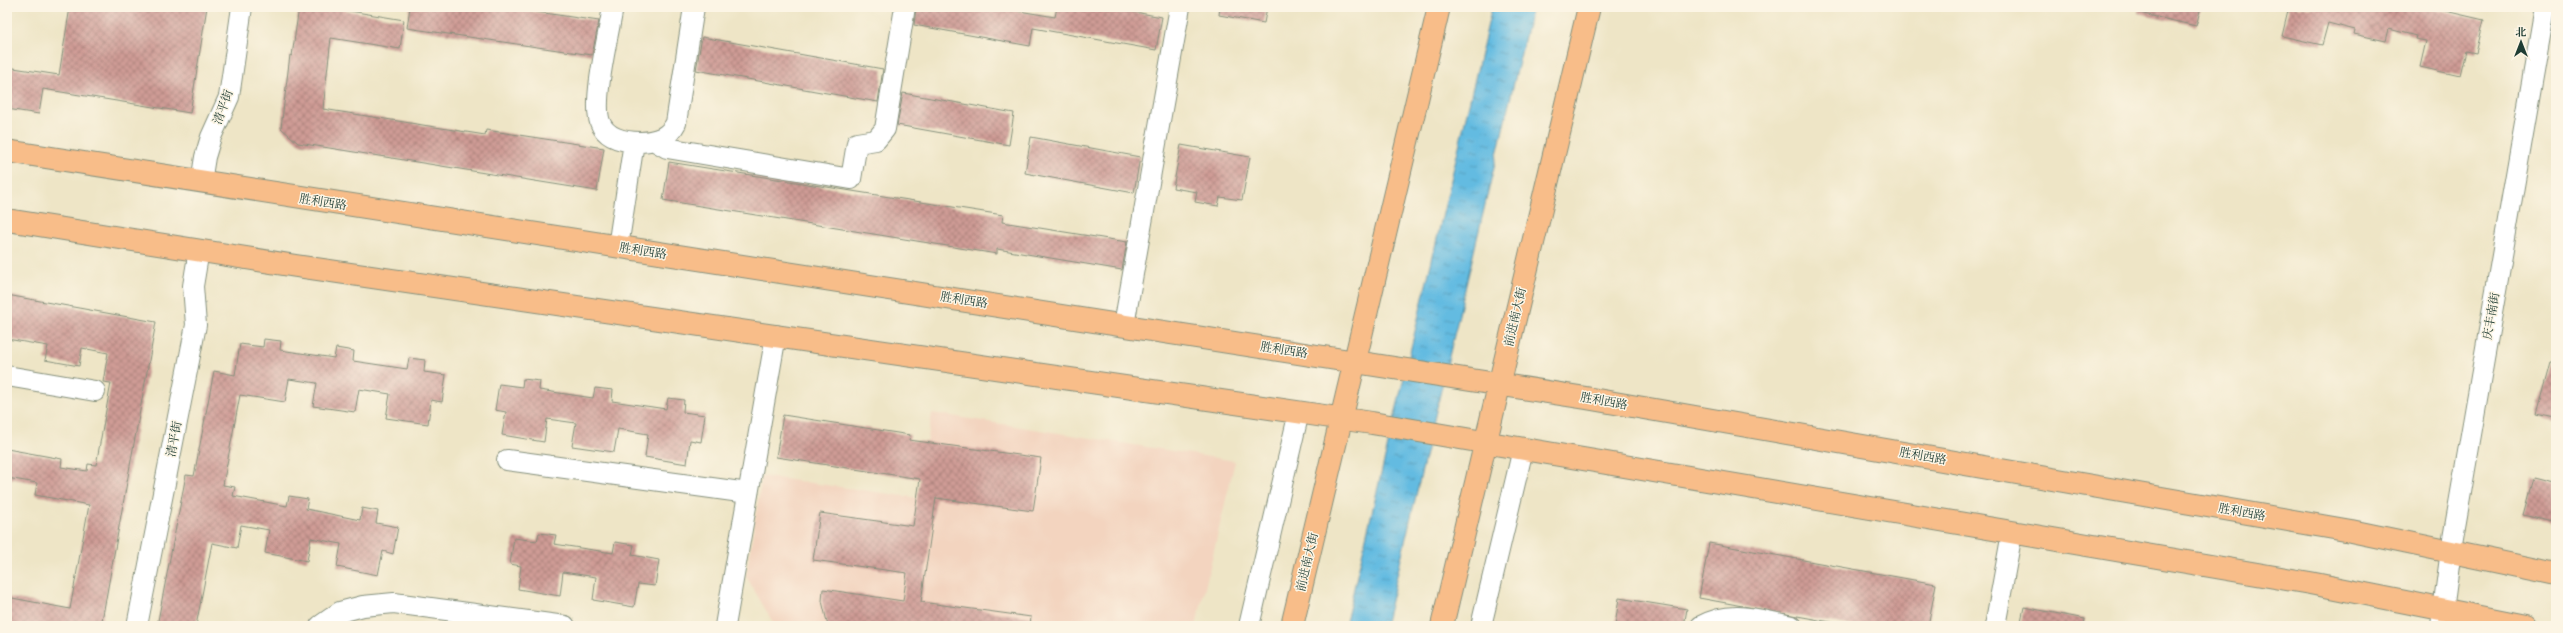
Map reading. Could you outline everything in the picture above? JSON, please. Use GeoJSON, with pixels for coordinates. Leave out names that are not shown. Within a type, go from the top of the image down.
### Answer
{"type":"FeatureCollection","features":[{"type":"Feature","properties":{"kind":"main road","name":"前进南大街"},"geometry":{"type":"LineString","coordinates":[[1292,626],[1439,7]]}},
{"type":"Feature","properties":{"kind":"main road","name":"前进南大街"},"geometry":{"type":"LineString","coordinates":[[1442,626],[1589,7]]}},
{"type":"Feature","properties":{"kind":"main road","name":"胜利西路"},"geometry":{"type":"LineString","coordinates":[[7,152],[1499,384],[2320,525],[2451,550],[2556,574]]}},
{"type":"Feature","properties":{"kind":"main road"},"geometry":{"type":"LineString","coordinates":[[7,220],[199,250],[1444,434],[1523,449],[2012,533],[2443,617],[2526,626]]}},
{"type":"Feature","properties":{"kind":"street","name":"清平街"},"geometry":{"type":"LineString","coordinates":[[201,182],[205,157],[211,137],[229,97],[242,7]]}},
{"type":"Feature","properties":{"kind":"street"},"geometry":{"type":"LineString","coordinates":[[613,7],[597,105],[600,122],[607,133],[619,140],[634,142],[655,141],[671,132],[676,123],[694,7]]}},
{"type":"Feature","properties":{"kind":"street"},"geometry":{"type":"LineString","coordinates":[[655,141],[667,148],[851,179],[857,143],[876,140],[885,129],[905,7]]}},
{"type":"Feature","properties":{"kind":"street"},"geometry":{"type":"LineString","coordinates":[[1124,325],[1180,7]]}},
{"type":"Feature","properties":{"kind":"street","name":"庆丰南街"},"geometry":{"type":"LineString","coordinates":[[2443,617],[2451,550],[2545,7]]}},
{"type":"Feature","properties":{"kind":"street"},"geometry":{"type":"LineString","coordinates":[[618,247],[634,142]]}},
{"type":"Feature","properties":{"kind":"street","name":"清平街"},"geometry":{"type":"LineString","coordinates":[[137,626],[196,324],[193,286],[199,250]]}},
{"type":"Feature","properties":{"kind":"street"},"geometry":{"type":"LineString","coordinates":[[725,626],[776,335]]}},
{"type":"Feature","properties":{"kind":"street"},"geometry":{"type":"LineString","coordinates":[[7,376],[95,391]]}},
{"type":"Feature","properties":{"kind":"street"},"geometry":{"type":"LineString","coordinates":[[1249,626],[1299,412]]}},
{"type":"Feature","properties":{"kind":"street"},"geometry":{"type":"LineString","coordinates":[[1481,626],[1523,449]]}},
{"type":"Feature","properties":{"kind":"street"},"geometry":{"type":"LineString","coordinates":[[507,460],[748,494]]}},
{"type":"Feature","properties":{"kind":"street"},"geometry":{"type":"LineString","coordinates":[[1995,626],[2012,533]]}},
{"type":"Feature","properties":{"kind":"street"},"geometry":{"type":"LineString","coordinates":[[320,626],[340,612],[363,606],[394,603],[565,626]]}},
{"type":"Feature","properties":{"kind":"street"},"geometry":{"type":"LineString","coordinates":[[1702,626],[1717,618],[1737,616],[1792,626]]}},
{"type":"Feature","properties":{"kind":"shaded area"},"geometry":{"type":"Polygon","coordinates":[[[932,413],[1235,461],[1196,626],[775,626],[746,576],[762,476],[918,498],[932,413]]]}},
{"type":"Feature","properties":{"kind":"water"},"geometry":{"type":"Polygon","coordinates":[[[1492,7],[1532,7],[1385,626],[1345,626],[1492,7]]]}},
{"type":"Feature","properties":{"kind":"building"},"geometry":{"type":"Polygon","coordinates":[[[70,7],[207,7],[190,113],[43,89],[39,114],[7,109],[7,67],[59,75],[70,7]]]}},
{"type":"Feature","properties":{"kind":"building"},"geometry":{"type":"Polygon","coordinates":[[[299,7],[326,7],[404,20],[400,49],[331,38],[323,109],[485,135],[486,130],[604,148],[597,191],[298,143],[281,128],[290,55],[292,56],[299,7]]]}},
{"type":"Feature","properties":{"kind":"building"},"geometry":{"type":"Polygon","coordinates":[[[410,7],[503,7],[599,21],[592,55],[407,28],[410,7]]]}},
{"type":"Feature","properties":{"kind":"building"},"geometry":{"type":"Polygon","coordinates":[[[916,7],[995,7],[1055,17],[1057,7],[1107,7],[1162,17],[1156,50],[1033,28],[1030,46],[914,25],[916,7]]]}},
{"type":"Feature","properties":{"kind":"building"},"geometry":{"type":"Polygon","coordinates":[[[1220,7],[1267,7],[1264,23],[1219,15],[1220,7]]]}},
{"type":"Feature","properties":{"kind":"building"},"geometry":{"type":"Polygon","coordinates":[[[2140,7],[2201,7],[2196,26],[2139,13],[2140,7]]]}},
{"type":"Feature","properties":{"kind":"building"},"geometry":{"type":"Polygon","coordinates":[[[2289,7],[2428,7],[2484,20],[2476,53],[2466,51],[2460,76],[2420,67],[2426,41],[2415,39],[2416,36],[2389,29],[2386,41],[2354,34],[2355,30],[2328,23],[2322,45],[2282,36],[2289,7]]]}},
{"type":"Feature","properties":{"kind":"building"},"geometry":{"type":"Polygon","coordinates":[[[702,37],[883,69],[878,102],[696,70],[702,37]]]}},
{"type":"Feature","properties":{"kind":"building"},"geometry":{"type":"Polygon","coordinates":[[[903,93],[1014,113],[1009,145],[897,125],[903,93]]]}},
{"type":"Feature","properties":{"kind":"building"},"geometry":{"type":"Polygon","coordinates":[[[1031,137],[1140,157],[1134,193],[1025,173],[1031,137]]]}},
{"type":"Feature","properties":{"kind":"building"},"geometry":{"type":"Polygon","coordinates":[[[1181,145],[1250,157],[1242,200],[1220,197],[1218,206],[1195,202],[1197,192],[1173,188],[1181,145]]]}},
{"type":"Feature","properties":{"kind":"building"},"geometry":{"type":"Polygon","coordinates":[[[669,162],[1003,215],[1002,222],[1127,242],[1122,270],[997,249],[997,254],[663,200],[669,162]]]}},
{"type":"Feature","properties":{"kind":"building"},"geometry":{"type":"Polygon","coordinates":[[[7,295],[156,322],[101,626],[7,626],[7,597],[70,609],[89,505],[35,495],[37,483],[7,478],[7,449],[62,459],[61,467],[87,471],[88,464],[96,465],[111,383],[103,382],[108,353],[82,348],[79,366],[45,360],[48,346],[7,339],[7,295]]]}},
{"type":"Feature","properties":{"kind":"building"},"geometry":{"type":"Polygon","coordinates":[[[264,339],[281,341],[280,350],[334,358],[336,348],[354,351],[353,361],[407,369],[409,358],[425,360],[424,372],[446,375],[442,402],[431,400],[428,424],[386,418],[390,394],[359,389],[355,412],[313,406],[317,383],[289,379],[285,402],[240,395],[223,485],[235,487],[233,496],[287,506],[289,496],[308,499],[306,509],[360,520],[362,508],[378,511],[376,523],[398,527],[393,554],[383,551],[378,575],[337,567],[341,544],[311,538],[307,561],[265,553],[269,530],[241,525],[237,548],[212,543],[196,626],[157,626],[186,475],[194,476],[214,371],[235,375],[240,344],[263,347],[264,339]]]}},
{"type":"Feature","properties":{"kind":"building"},"geometry":{"type":"Polygon","coordinates":[[[2551,363],[2556,363],[2556,419],[2537,415],[2551,363]]]}},
{"type":"Feature","properties":{"kind":"building"},"geometry":{"type":"Polygon","coordinates":[[[523,379],[540,381],[539,390],[593,398],[595,388],[613,390],[612,401],[666,409],[668,398],[684,400],[683,412],[705,415],[701,442],[690,440],[687,464],[645,457],[648,434],[618,429],[614,452],[572,446],[576,423],[547,419],[544,442],[502,435],[506,412],[495,410],[499,384],[522,387],[523,379]]]}},
{"type":"Feature","properties":{"kind":"building"},"geometry":{"type":"Polygon","coordinates":[[[783,415],[910,435],[909,440],[1041,458],[1033,511],[936,498],[921,602],[1031,617],[1030,626],[828,626],[822,601],[823,589],[903,601],[907,573],[813,560],[820,513],[913,526],[920,479],[776,457],[783,415]]]}},
{"type":"Feature","properties":{"kind":"building"},"geometry":{"type":"Polygon","coordinates":[[[2533,478],[2556,484],[2556,523],[2523,515],[2533,478]]]}},
{"type":"Feature","properties":{"kind":"building"},"geometry":{"type":"Polygon","coordinates":[[[539,533],[556,535],[554,544],[613,553],[615,542],[634,545],[632,555],[659,560],[655,586],[638,584],[634,607],[593,600],[596,577],[563,572],[560,596],[518,589],[521,566],[510,564],[514,538],[537,541],[539,533]]]}},
{"type":"Feature","properties":{"kind":"building"},"geometry":{"type":"Polygon","coordinates":[[[1709,543],[1936,584],[1928,626],[1852,626],[1699,598],[1709,543]]]}},
{"type":"Feature","properties":{"kind":"building"},"geometry":{"type":"Polygon","coordinates":[[[1619,598],[1687,609],[1684,626],[1615,626],[1619,598]]]}},
{"type":"Feature","properties":{"kind":"building"},"geometry":{"type":"Polygon","coordinates":[[[2024,607],[2085,619],[2084,626],[2020,626],[2024,607]]]}}]}
